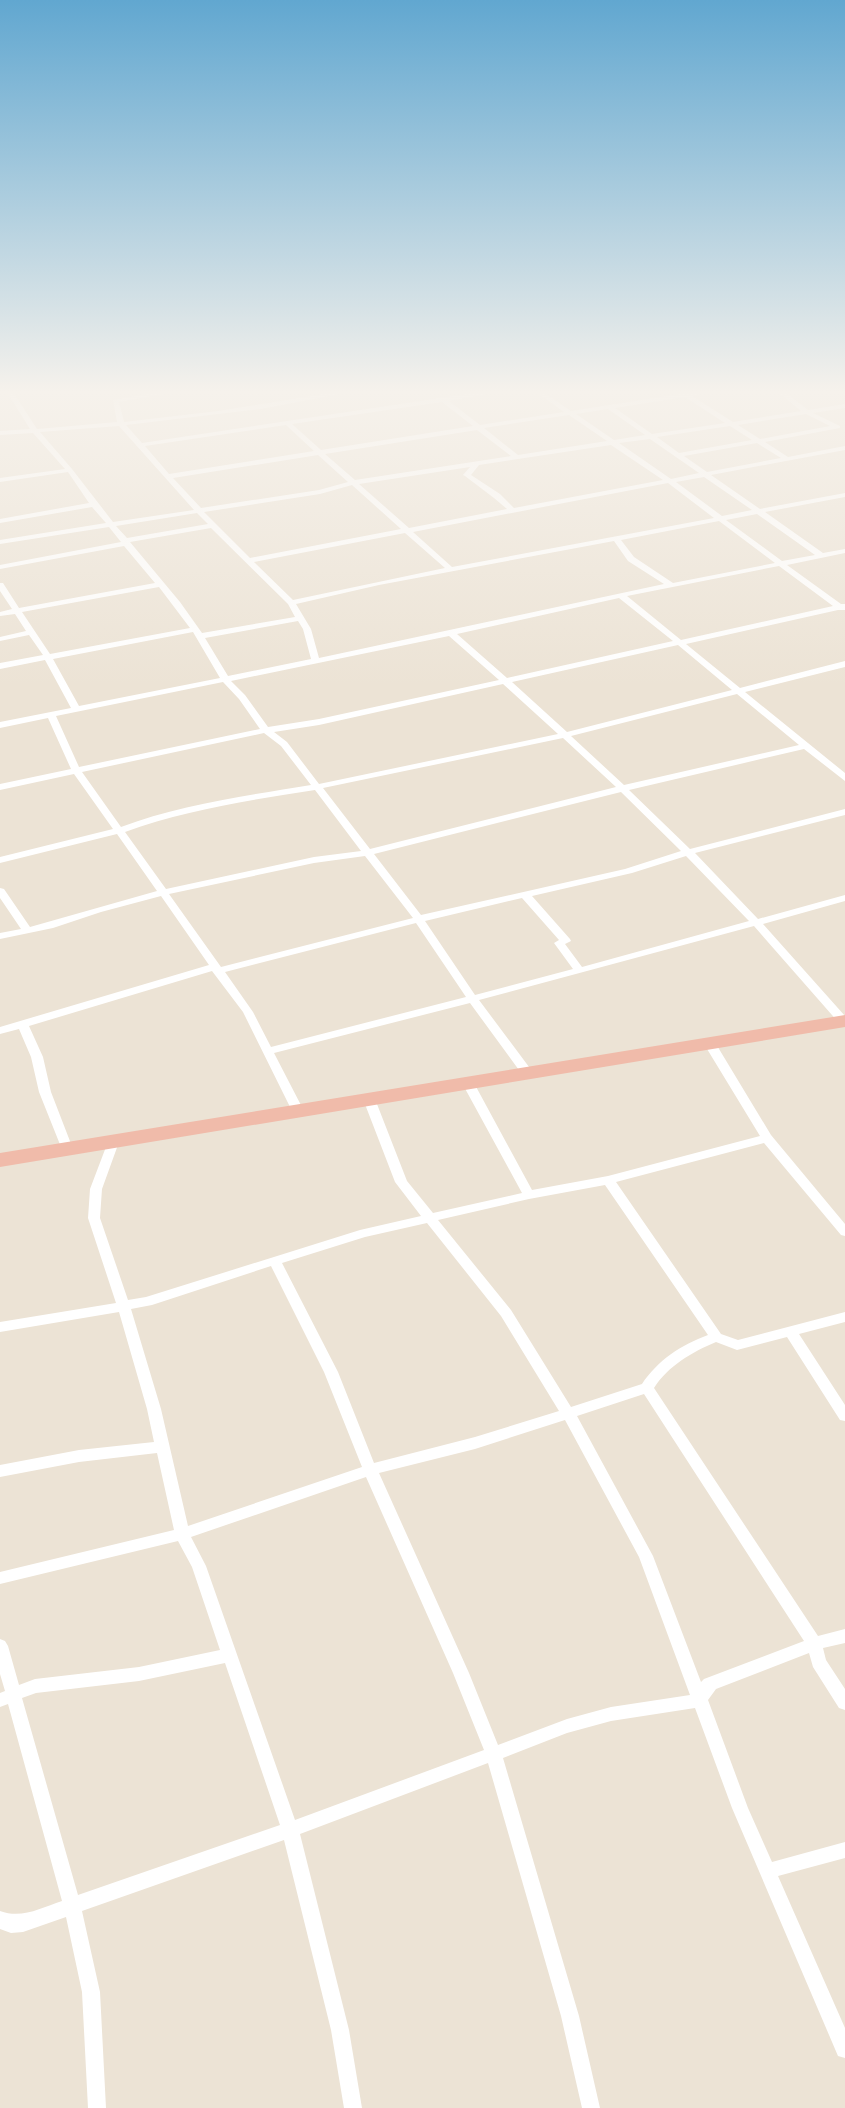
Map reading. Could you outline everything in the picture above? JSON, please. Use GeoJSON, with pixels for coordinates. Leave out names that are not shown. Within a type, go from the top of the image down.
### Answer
{"type":"FeatureCollection","features":[{"type":"Feature","properties":{"kind":"highway"},"geometry":{"type":"LineString","coordinates":[[0,1160],[844,1021]]}},
{"type":"Feature","properties":{"kind":"street"},"geometry":{"type":"LineString","coordinates":[[84,490],[161,584],[198,633],[225,680],[242,697],[266,730],[284,744],[418,919],[472,999],[528,1074]]}},
{"type":"Feature","properties":{"kind":"street"},"geometry":{"type":"LineString","coordinates":[[181,490],[198,510],[250,560],[290,603],[301,618],[315,660]]}},
{"type":"Feature","properties":{"kind":"street"},"geometry":{"type":"LineString","coordinates":[[0,542],[110,523],[326,490]]}},
{"type":"Feature","properties":{"kind":"street"},"geometry":{"type":"LineString","coordinates":[[360,490],[450,569]]}},
{"type":"Feature","properties":{"kind":"street"},"geometry":{"type":"LineString","coordinates":[[489,490],[513,511]]}},
{"type":"Feature","properties":{"kind":"street"},"geometry":{"type":"LineString","coordinates":[[250,560],[625,490]]}},
{"type":"Feature","properties":{"kind":"street"},"geometry":{"type":"LineString","coordinates":[[682,490],[764,549],[778,564],[843,608]]}},
{"type":"Feature","properties":{"kind":"street"},"geometry":{"type":"LineString","coordinates":[[729,490],[822,555]]}},
{"type":"Feature","properties":{"kind":"street"},"geometry":{"type":"LineString","coordinates":[[290,603],[450,569],[845,495]]}},
{"type":"Feature","properties":{"kind":"street"},"geometry":{"type":"LineString","coordinates":[[0,521],[94,504]]}},
{"type":"Feature","properties":{"kind":"street"},"geometry":{"type":"LineString","coordinates":[[0,567],[214,525]]}},
{"type":"Feature","properties":{"kind":"street"},"geometry":{"type":"LineString","coordinates":[[616,538],[631,559],[666,584]]}},
{"type":"Feature","properties":{"kind":"street"},"geometry":{"type":"LineString","coordinates":[[0,725],[451,633],[666,584],[845,551]]}},
{"type":"Feature","properties":{"kind":"street"},"geometry":{"type":"LineString","coordinates":[[0,614],[161,584]]}},
{"type":"Feature","properties":{"kind":"street"},"geometry":{"type":"LineString","coordinates":[[0,585],[48,657],[76,709]]}},
{"type":"Feature","properties":{"kind":"street"},"geometry":{"type":"LineString","coordinates":[[621,595],[742,691],[845,778]]}},
{"type":"Feature","properties":{"kind":"street"},"geometry":{"type":"LineString","coordinates":[[0,787],[266,730],[320,722],[680,641],[843,608]]}},
{"type":"Feature","properties":{"kind":"street"},"geometry":{"type":"LineString","coordinates":[[0,666],[301,618]]}},
{"type":"Feature","properties":{"kind":"street"},"geometry":{"type":"LineString","coordinates":[[0,639],[32,632]]}},
{"type":"Feature","properties":{"kind":"street"},"geometry":{"type":"LineString","coordinates":[[451,633],[505,680],[688,852],[757,922],[844,1021]]}},
{"type":"Feature","properties":{"kind":"street"},"geometry":{"type":"LineString","coordinates":[[0,860],[119,831],[152,820],[253,797],[317,788],[564,735],[845,664]]}},
{"type":"Feature","properties":{"kind":"street"},"geometry":{"type":"LineString","coordinates":[[51,714],[76,770],[165,892],[216,969],[248,1012],[298,1110]]}},
{"type":"Feature","properties":{"kind":"street"},"geometry":{"type":"LineString","coordinates":[[0,936],[28,931],[165,892],[314,860],[366,853],[621,789],[806,746]]}},
{"type":"Feature","properties":{"kind":"street"},"geometry":{"type":"LineString","coordinates":[[0,1031],[216,969],[418,919],[628,871],[688,852],[845,812]]}},
{"type":"Feature","properties":{"kind":"street"},"geometry":{"type":"LineString","coordinates":[[0,891],[28,931]]}},
{"type":"Feature","properties":{"kind":"street"},"geometry":{"type":"LineString","coordinates":[[525,895],[566,941],[559,943],[580,971]]}},
{"type":"Feature","properties":{"kind":"street"},"geometry":{"type":"LineString","coordinates":[[269,1052],[580,971],[845,898]]}},
{"type":"Feature","properties":{"kind":"street"},"geometry":{"type":"LineString","coordinates":[[23,1025],[38,1057],[45,1092],[67,1149]]}},
{"type":"Feature","properties":{"kind":"street"},"geometry":{"type":"LineString","coordinates":[[710,1044],[767,1138],[845,1232]]}},
{"type":"Feature","properties":{"kind":"street"},"geometry":{"type":"LineString","coordinates":[[468,1083],[529,1195]]}},
{"type":"Feature","properties":{"kind":"street"},"geometry":{"type":"LineString","coordinates":[[369,1099],[401,1182],[433,1219],[506,1313],[568,1413],[646,1556],[740,1808],[845,2049]]}},
{"type":"Feature","properties":{"kind":"street"},"geometry":{"type":"LineString","coordinates":[[0,1327],[124,1308],[357,1235],[433,1219],[529,1195],[608,1180],[767,1138]]}},
{"type":"Feature","properties":{"kind":"street"},"geometry":{"type":"LineString","coordinates":[[113,1142],[99,1179],[93,1207],[94,1218],[124,1308],[154,1409],[182,1534],[199,1566],[290,1830],[340,2030],[353,2108]]}},
{"type":"Feature","properties":{"kind":"street"},"geometry":{"type":"LineString","coordinates":[[608,1180],[716,1336],[737,1345],[845,1317]]}},
{"type":"Feature","properties":{"kind":"street"},"geometry":{"type":"LineString","coordinates":[[275,1261],[331,1372],[370,1470],[461,1673],[494,1755],[570,2016],[591,2108]]}},
{"type":"Feature","properties":{"kind":"street"},"geometry":{"type":"LineString","coordinates":[[791,1332],[845,1416]]}},
{"type":"Feature","properties":{"kind":"street"},"geometry":{"type":"LineString","coordinates":[[0,1578],[182,1534],[370,1470],[475,1443],[647,1388],[653,1378],[684,1352],[716,1336]]}},
{"type":"Feature","properties":{"kind":"street"},"geometry":{"type":"LineString","coordinates":[[647,1388],[689,1448],[735,1524],[814,1644],[818,1662],[845,1703]]}},
{"type":"Feature","properties":{"kind":"street"},"geometry":{"type":"LineString","coordinates":[[0,1471],[79,1456],[163,1447]]}},
{"type":"Feature","properties":{"kind":"street"},"geometry":{"type":"LineString","coordinates":[[700,1700],[705,1689],[710,1684],[814,1644],[845,1636]]}},
{"type":"Feature","properties":{"kind":"street"},"geometry":{"type":"LineString","coordinates":[[0,1646],[7,1697],[72,1906],[90,1992],[97,2108]]}},
{"type":"Feature","properties":{"kind":"street"},"geometry":{"type":"LineString","coordinates":[[7,1697],[35,1686],[154,1672],[230,1655]]}},
{"type":"Feature","properties":{"kind":"street"},"geometry":{"type":"LineString","coordinates":[[0,1920],[11,1924],[22,1923],[72,1906],[242,1844],[290,1830],[567,1726],[596,1718],[700,1700]]}},
{"type":"Feature","properties":{"kind":"street"},"geometry":{"type":"LineString","coordinates":[[768,1871],[845,1850]]}}]}
